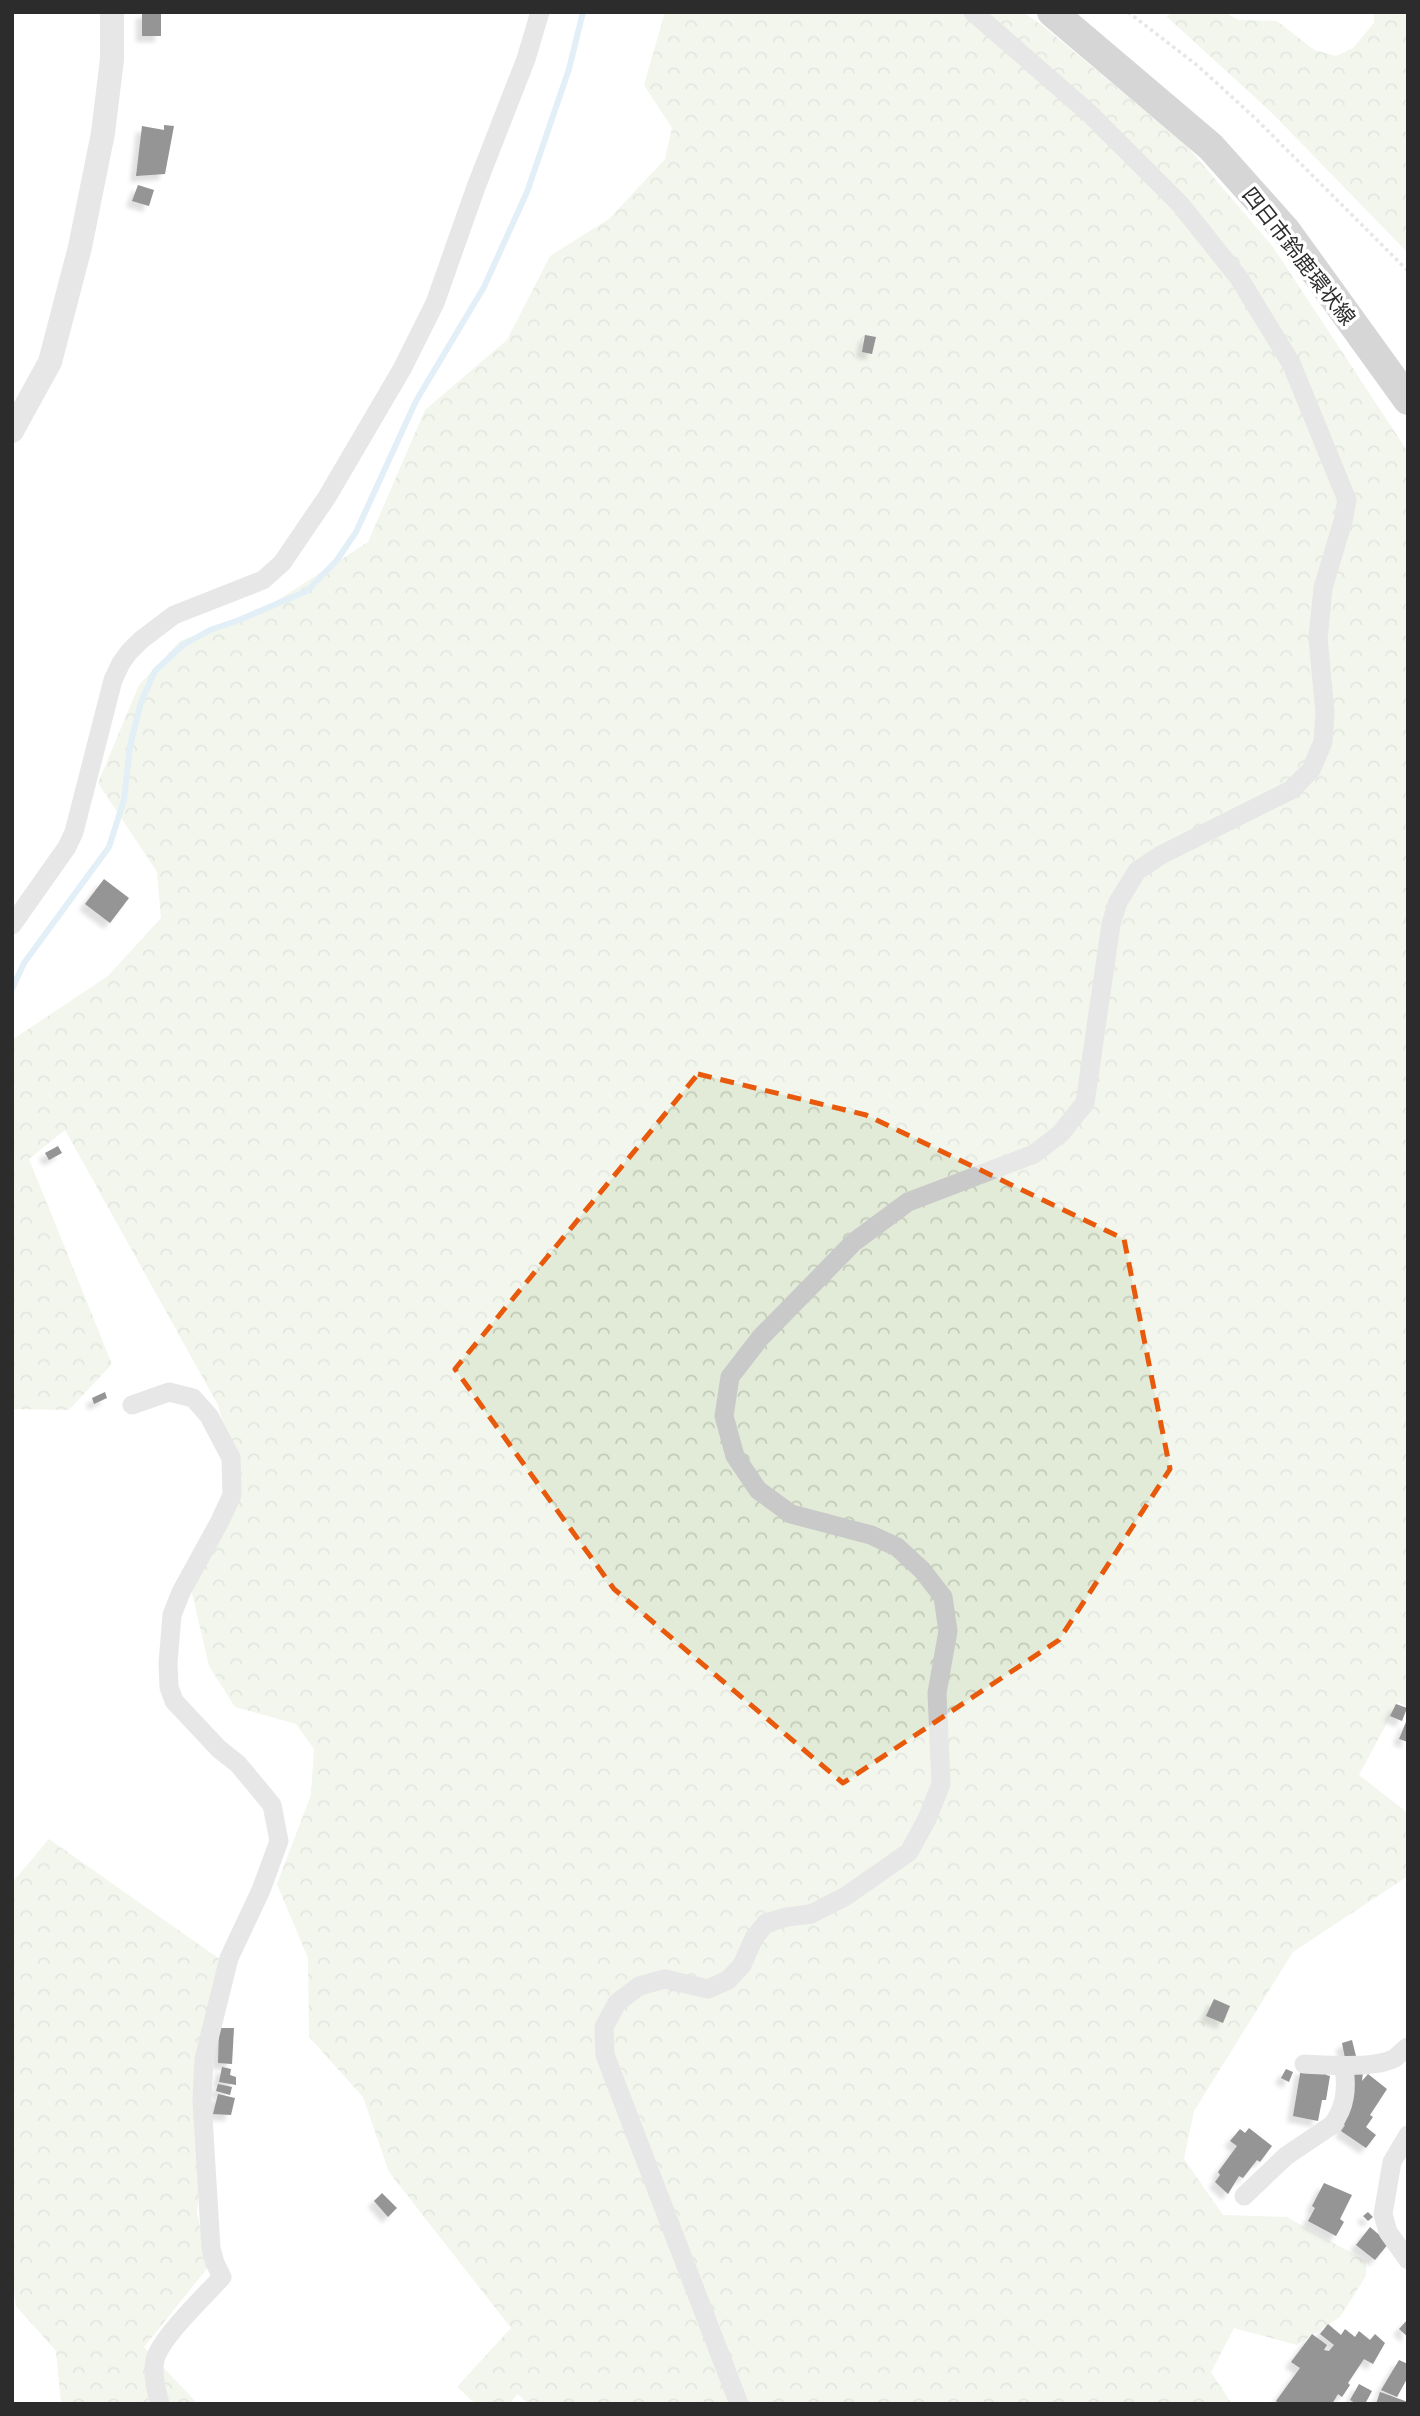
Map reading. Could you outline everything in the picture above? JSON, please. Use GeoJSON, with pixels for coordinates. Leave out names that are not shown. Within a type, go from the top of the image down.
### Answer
{"type":"FeatureCollection","features":[{"type":"Feature","properties":{"kind":"main road","name":"四日市鈴鹿環状線"},"geometry":{"type":"LineString","coordinates":[[1052,12],[1211,147],[1286,231],[1408,401]]}},
{"type":"Feature","properties":{"kind":"street"},"geometry":{"type":"LineString","coordinates":[[12,431],[50,362],[80,247],[103,133],[112,59],[112,12]]}},
{"type":"Feature","properties":{"kind":"street"},"geometry":{"type":"LineString","coordinates":[[12,925],[67,847],[74,832],[113,680],[121,663],[141,640],[174,615],[263,580],[282,563],[327,497],[402,369],[435,303],[476,187],[526,59],[540,12]]}},
{"type":"Feature","properties":{"kind":"street"},"geometry":{"type":"LineString","coordinates":[[739,2404],[605,2056],[604,2027],[617,2003],[639,1986],[665,1979],[708,1989],[727,1980],[741,1965],[754,1938],[766,1923],[811,1914],[846,1896],[909,1852],[927,1819],[940,1784],[937,1693],[948,1631],[943,1597],[922,1570],[897,1547],[871,1535],[791,1514],[758,1490],[735,1456],[724,1416],[730,1377],[760,1338],[854,1242],[908,1202],[1034,1154],[1061,1133],[1085,1103],[1111,925],[1118,902],[1137,871],[1161,855],[1291,790],[1311,770],[1315,761],[1323,742],[1325,713],[1318,638],[1323,588],[1347,500],[1291,363],[1239,278],[1180,204],[1089,113],[972,12]]}},
{"type":"Feature","properties":{"kind":"street"},"geometry":{"type":"LineString","coordinates":[[132,1405],[169,1392],[192,1398],[209,1416],[230,1458],[232,1495],[181,1592],[172,1615],[167,1663],[169,1687],[174,1701],[219,1749],[238,1764],[272,1805],[278,1841],[261,1890],[229,1958],[204,2059],[201,2100],[211,2248],[222,2277],[164,2343],[155,2358],[154,2376],[160,2404]]}},
{"type":"Feature","properties":{"kind":"street"},"geometry":{"type":"LineString","coordinates":[[1304,2064],[1344,2066],[1386,2061],[1408,2047]]}},
{"type":"Feature","properties":{"kind":"street"},"geometry":{"type":"LineString","coordinates":[[1244,2196],[1286,2156],[1337,2119],[1348,2089],[1344,2066]]}},
{"type":"Feature","properties":{"kind":"street"},"geometry":{"type":"LineString","coordinates":[[1408,2134],[1392,2162],[1383,2214],[1388,2232],[1408,2260]]}},
{"type":"Feature","properties":{"kind":"path"},"geometry":{"type":"LineString","coordinates":[[1128,12],[1198,66],[1247,110],[1408,271]]}},
{"type":"Feature","properties":{"kind":"highlighted area"},"geometry":{"type":"Polygon","coordinates":[[[698,1074],[866,1115],[1124,1239],[1170,1469],[1059,1640],[843,1783],[614,1589],[455,1369],[698,1074]]]}},
{"type":"Feature","properties":{"kind":"green space"},"geometry":{"type":"Polygon","coordinates":[[[665,12],[1023,12],[1186,145],[1273,247],[1408,452],[1408,1707],[1398,1702],[1359,1775],[1408,1813],[1408,1876],[1293,1952],[1194,2111],[1184,2159],[1223,2215],[1287,2217],[1366,2261],[1366,2276],[1340,2317],[1297,2345],[1234,2328],[1211,2372],[1232,2404],[528,2404],[518,2394],[509,2404],[476,2404],[457,2387],[511,2328],[389,2172],[363,2097],[309,2037],[308,1958],[277,1884],[311,1795],[314,1749],[296,1724],[235,1707],[209,1666],[186,1567],[237,1475],[218,1405],[65,1130],[29,1159],[112,1364],[69,1410],[12,1409],[12,1040],[108,976],[161,918],[157,872],[98,783],[139,685],[180,641],[255,615],[368,542],[425,410],[507,340],[550,256],[609,219],[665,159],[672,128],[644,85],[665,12]]]}},
{"type":"Feature","properties":{"kind":"green space"},"geometry":{"type":"Polygon","coordinates":[[[1177,12],[1224,12],[1238,20],[1277,21],[1314,50],[1336,56],[1353,48],[1374,23],[1374,12],[1408,12],[1408,253],[1270,111],[1166,16],[1177,12]]]}},
{"type":"Feature","properties":{"kind":"green space"},"geometry":{"type":"Polygon","coordinates":[[[49,1839],[221,1960],[197,2213],[209,2266],[144,2347],[198,2404],[61,2404],[56,2351],[16,2306],[12,2276],[12,1883],[49,1839]]]}},
{"type":"Feature","properties":{"kind":"building"},"geometry":{"type":"Polygon","coordinates":[[[142,12],[161,12],[161,36],[142,36],[142,12]]]}},
{"type":"Feature","properties":{"kind":"building"},"geometry":{"type":"Polygon","coordinates":[[[164,125],[174,126],[165,174],[136,176],[142,126],[164,130],[164,125]]]}},
{"type":"Feature","properties":{"kind":"building"},"geometry":{"type":"Polygon","coordinates":[[[138,185],[154,190],[149,206],[132,201],[138,185]]]}},
{"type":"Feature","properties":{"kind":"building"},"geometry":{"type":"Polygon","coordinates":[[[865,335],[876,337],[872,354],[862,352],[865,335]]]}},
{"type":"Feature","properties":{"kind":"building"},"geometry":{"type":"Polygon","coordinates":[[[104,879],[129,898],[110,923],[85,904],[104,879]]]}},
{"type":"Feature","properties":{"kind":"building"},"geometry":{"type":"Polygon","coordinates":[[[58,1146],[62,1153],[49,1160],[45,1153],[58,1146]]]}},
{"type":"Feature","properties":{"kind":"building"},"geometry":{"type":"Polygon","coordinates":[[[105,1392],[107,1398],[94,1404],[92,1398],[105,1392]]]}},
{"type":"Feature","properties":{"kind":"building"},"geometry":{"type":"Polygon","coordinates":[[[1396,1704],[1407,1708],[1402,1721],[1390,1716],[1396,1704]]]}},
{"type":"Feature","properties":{"kind":"building"},"geometry":{"type":"Polygon","coordinates":[[[1408,1722],[1408,1742],[1399,1739],[1408,1722]]]}},
{"type":"Feature","properties":{"kind":"building"},"geometry":{"type":"Polygon","coordinates":[[[1214,1999],[1230,2006],[1223,2023],[1206,2016],[1214,1999]]]}},
{"type":"Feature","properties":{"kind":"building"},"geometry":{"type":"Polygon","coordinates":[[[219,2028],[234,2028],[232,2064],[218,2063],[219,2028]]]}},
{"type":"Feature","properties":{"kind":"building"},"geometry":{"type":"Polygon","coordinates":[[[1352,2040],[1356,2056],[1345,2058],[1342,2043],[1352,2040]]]}},
{"type":"Feature","properties":{"kind":"building"},"geometry":{"type":"Polygon","coordinates":[[[222,2067],[231,2069],[230,2075],[236,2077],[236,2085],[219,2082],[222,2067]]]}},
{"type":"Feature","properties":{"kind":"building"},"geometry":{"type":"Polygon","coordinates":[[[1301,2068],[1330,2076],[1326,2100],[1322,2100],[1318,2121],[1293,2116],[1301,2068]]]}},
{"type":"Feature","properties":{"kind":"building"},"geometry":{"type":"Polygon","coordinates":[[[1286,2069],[1293,2072],[1289,2082],[1281,2078],[1286,2069]]]}},
{"type":"Feature","properties":{"kind":"building"},"geometry":{"type":"Polygon","coordinates":[[[1350,2072],[1363,2072],[1362,2081],[1368,2074],[1387,2089],[1370,2115],[1373,2117],[1366,2127],[1376,2135],[1366,2148],[1341,2131],[1345,2125],[1340,2122],[1350,2072]]]}},
{"type":"Feature","properties":{"kind":"building"},"geometry":{"type":"Polygon","coordinates":[[[218,2084],[232,2087],[230,2095],[216,2091],[218,2084]]]}},
{"type":"Feature","properties":{"kind":"building"},"geometry":{"type":"Polygon","coordinates":[[[218,2094],[235,2098],[231,2115],[213,2114],[218,2094]]]}},
{"type":"Feature","properties":{"kind":"building"},"geometry":{"type":"Polygon","coordinates":[[[1249,2128],[1272,2146],[1243,2178],[1239,2176],[1228,2194],[1215,2182],[1220,2175],[1218,2172],[1237,2146],[1230,2141],[1240,2129],[1245,2133],[1249,2128]]]}},
{"type":"Feature","properties":{"kind":"building"},"geometry":{"type":"Polygon","coordinates":[[[1324,2183],[1352,2195],[1340,2219],[1344,2222],[1336,2236],[1308,2221],[1315,2208],[1312,2206],[1324,2183]]]}},
{"type":"Feature","properties":{"kind":"building"},"geometry":{"type":"Polygon","coordinates":[[[382,2193],[397,2208],[388,2217],[374,2201],[382,2193]]]}},
{"type":"Feature","properties":{"kind":"building"},"geometry":{"type":"Polygon","coordinates":[[[1368,2212],[1373,2217],[1368,2221],[1363,2216],[1368,2212]]]}},
{"type":"Feature","properties":{"kind":"building"},"geometry":{"type":"Polygon","coordinates":[[[1370,2227],[1389,2243],[1375,2260],[1356,2245],[1370,2227]]]}},
{"type":"Feature","properties":{"kind":"building"},"geometry":{"type":"Polygon","coordinates":[[[1408,2319],[1408,2337],[1399,2329],[1408,2319]]]}},
{"type":"Feature","properties":{"kind":"building"},"geometry":{"type":"Polygon","coordinates":[[[1328,2324],[1341,2335],[1345,2329],[1355,2337],[1359,2331],[1370,2340],[1375,2334],[1385,2343],[1373,2364],[1364,2359],[1342,2397],[1338,2394],[1332,2404],[1280,2404],[1276,2401],[1300,2368],[1291,2362],[1312,2334],[1327,2345],[1324,2350],[1329,2351],[1334,2345],[1320,2334],[1328,2324]]]}},
{"type":"Feature","properties":{"kind":"building"},"geometry":{"type":"Polygon","coordinates":[[[1399,2360],[1408,2364],[1408,2377],[1397,2397],[1381,2390],[1399,2360]]]}},
{"type":"Feature","properties":{"kind":"building"},"geometry":{"type":"Polygon","coordinates":[[[1359,2384],[1372,2391],[1365,2404],[1350,2400],[1359,2384]]]}},
{"type":"Feature","properties":{"kind":"building"},"geometry":{"type":"Polygon","coordinates":[[[1380,2392],[1408,2402],[1408,2404],[1376,2404],[1380,2392]]]}},
{"type":"Feature","properties":{"kind":"waterway"},"geometry":{"type":"LineString","coordinates":[[12,989],[24,963],[109,847],[124,800],[130,746],[141,702],[155,671],[183,645],[210,630],[307,591],[337,560],[356,532],[416,401],[484,287],[527,192],[569,69],[583,12]]}}]}
